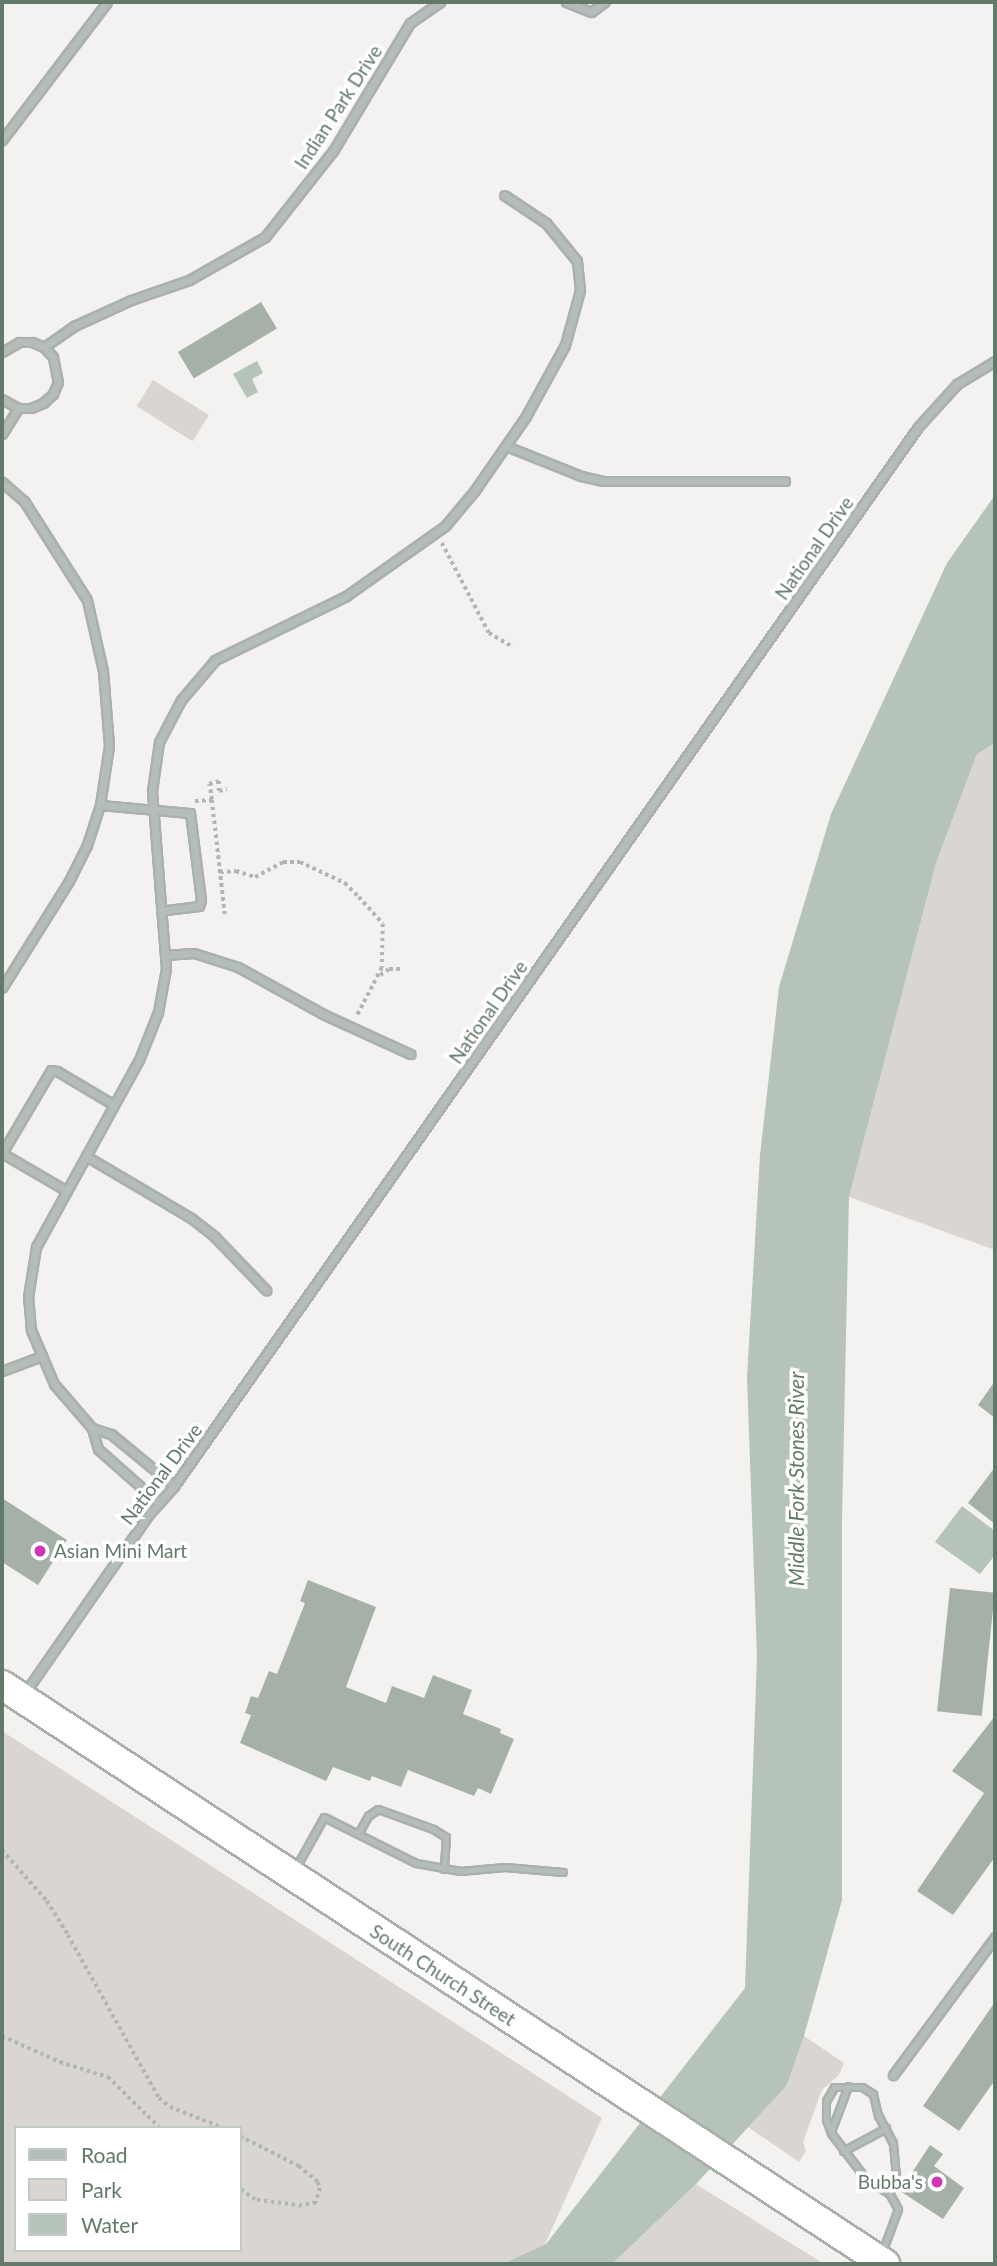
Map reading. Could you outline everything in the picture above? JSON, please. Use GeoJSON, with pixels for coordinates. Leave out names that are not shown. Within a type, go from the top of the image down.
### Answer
{"type":"FeatureCollection","features":[{"type":"Feature","properties":{"kind":"highway","name":"South Church Street"},"geometry":{"type":"LineString","coordinates":[[12,1691],[880,2263]]}},
{"type":"Feature","properties":{"kind":"street"},"geometry":{"type":"LineString","coordinates":[[2,141],[107,2]]}},
{"type":"Feature","properties":{"kind":"street","name":"Indian Park Drive"},"geometry":{"type":"LineString","coordinates":[[44,347],[74,326],[131,300],[189,280],[265,237],[333,151],[410,23],[440,2]]}},
{"type":"Feature","properties":{"kind":"street"},"geometry":{"type":"LineString","coordinates":[[566,2],[591,12],[605,2]]}},
{"type":"Feature","properties":{"kind":"street"},"geometry":{"type":"LineString","coordinates":[[159,1503],[98,1449],[92,1428],[54,1384],[31,1330],[29,1297],[36,1247],[138,1060],[158,1012],[166,969],[152,791],[159,742],[181,700],[215,660],[346,596],[436,532],[475,490],[526,416],[565,345],[580,290],[577,261],[546,223],[504,195]]}},
{"type":"Feature","properties":{"kind":"street"},"geometry":{"type":"LineString","coordinates":[[2,352],[19,342],[32,342],[44,347],[53,357],[58,382],[53,394],[43,403],[31,408],[18,408],[2,399]]}},
{"type":"Feature","properties":{"kind":"street","name":"National Drive"},"geometry":{"type":"LineString","coordinates":[[12,1691],[174,1486],[918,427],[957,384],[995,361]]}},
{"type":"Feature","properties":{"kind":"street"},"geometry":{"type":"LineString","coordinates":[[2,434],[18,408]]}},
{"type":"Feature","properties":{"kind":"street"},"geometry":{"type":"LineString","coordinates":[[506,446],[580,476],[602,481],[785,481]]}},
{"type":"Feature","properties":{"kind":"street"},"geometry":{"type":"LineString","coordinates":[[2,482],[24,501],[87,600],[103,671],[109,747],[100,805],[87,845],[69,881],[2,988]]}},
{"type":"Feature","properties":{"kind":"street"},"geometry":{"type":"LineString","coordinates":[[100,805],[190,813],[201,900],[198,906],[161,911]]}},
{"type":"Feature","properties":{"kind":"street"},"geometry":{"type":"LineString","coordinates":[[165,954],[194,953],[238,967],[351,1027],[410,1054]]}},
{"type":"Feature","properties":{"kind":"street"},"geometry":{"type":"LineString","coordinates":[[67,1191],[2,1153],[51,1070],[114,1105]]}},
{"type":"Feature","properties":{"kind":"street"},"geometry":{"type":"LineString","coordinates":[[86,1156],[191,1218],[215,1237],[266,1290]]}},
{"type":"Feature","properties":{"kind":"street"},"geometry":{"type":"LineString","coordinates":[[2,1371],[43,1356]]}},
{"type":"Feature","properties":{"kind":"street"},"geometry":{"type":"LineString","coordinates":[[92,1428],[111,1434],[174,1486]]}},
{"type":"Feature","properties":{"kind":"street"},"geometry":{"type":"LineString","coordinates":[[893,2075],[995,1937]]}},
{"type":"Feature","properties":{"kind":"lane"},"geometry":{"type":"LineString","coordinates":[[358,1834],[368,1816],[379,1810],[433,1829],[446,1837],[444,1869]]}},
{"type":"Feature","properties":{"kind":"lane"},"geometry":{"type":"LineString","coordinates":[[291,1875],[324,1816],[416,1863],[460,1871],[505,1867],[563,1872]]}},
{"type":"Feature","properties":{"kind":"lane"},"geometry":{"type":"LineString","coordinates":[[831,2131],[848,2086]]}},
{"type":"Feature","properties":{"kind":"lane"},"geometry":{"type":"LineString","coordinates":[[880,2263],[898,2210],[889,2193],[866,2179],[831,2131],[826,2119],[828,2095],[834,2087],[862,2087],[873,2094],[878,2115],[893,2143],[896,2168],[894,2185],[889,2193]]}},
{"type":"Feature","properties":{"kind":"lane"},"geometry":{"type":"LineString","coordinates":[[843,2151],[886,2128]]}},
{"type":"Feature","properties":{"kind":"path"},"geometry":{"type":"LineString","coordinates":[[436,532],[489,633],[513,647]]}},
{"type":"Feature","properties":{"kind":"path"},"geometry":{"type":"LineString","coordinates":[[225,914],[209,784],[219,781],[219,791],[227,789]]}},
{"type":"Feature","properties":{"kind":"path"},"geometry":{"type":"LineString","coordinates":[[190,813],[195,801],[212,800]]}},
{"type":"Feature","properties":{"kind":"path"},"geometry":{"type":"LineString","coordinates":[[220,872],[236,871],[255,877],[283,862],[300,862],[345,883],[383,924],[382,968],[351,1027]]}},
{"type":"Feature","properties":{"kind":"path"},"geometry":{"type":"LineString","coordinates":[[378,976],[388,969],[401,969]]}},
{"type":"Feature","properties":{"kind":"path"},"geometry":{"type":"LineString","coordinates":[[2,1850],[47,1901],[159,2098],[170,2107],[219,2126]]}},
{"type":"Feature","properties":{"kind":"path"},"geometry":{"type":"LineString","coordinates":[[2,2036],[60,2062],[108,2077],[158,2126]]}},
{"type":"Feature","properties":{"kind":"path"},"geometry":{"type":"LineString","coordinates":[[242,2137],[299,2166],[318,2182],[320,2188],[316,2203],[302,2206],[255,2200],[242,2190]]}},
{"type":"Feature","properties":{"kind":"green space"},"geometry":{"type":"Polygon","coordinates":[[[153,380],[209,415],[193,441],[137,406],[153,380]]]}},
{"type":"Feature","properties":{"kind":"green space"},"geometry":{"type":"Polygon","coordinates":[[[995,743],[995,1250],[849,1197],[936,863],[977,754],[995,743]]]}},
{"type":"Feature","properties":{"kind":"green space"},"geometry":{"type":"Polygon","coordinates":[[[2,1731],[602,2118],[536,2264],[2,2264],[2,1731]]]}},
{"type":"Feature","properties":{"kind":"green space"},"geometry":{"type":"Polygon","coordinates":[[[804,2036],[844,2063],[839,2075],[822,2090],[803,2142],[806,2151],[799,2162],[748,2127],[787,2085],[804,2036]]]}},
{"type":"Feature","properties":{"kind":"green space"},"geometry":{"type":"Polygon","coordinates":[[[696,2184],[824,2264],[612,2264],[696,2184]]]}},
{"type":"Feature","properties":{"kind":"water"},"geometry":{"type":"Polygon","coordinates":[[[257,361],[263,373],[252,379],[258,392],[247,398],[233,374],[257,361]]]}},
{"type":"Feature","properties":{"kind":"water","name":"Middle Fork Stones River"},"geometry":{"type":"Polygon","coordinates":[[[995,495],[995,743],[977,754],[936,863],[849,1197],[842,1520],[842,1900],[804,2036],[787,2085],[696,2184],[612,2264],[503,2264],[546,2244],[745,1988],[757,1657],[747,1377],[760,1155],[779,987],[831,814],[947,563],[995,495]]]}},
{"type":"Feature","properties":{"kind":"water"},"geometry":{"type":"Polygon","coordinates":[[[962,1506],[995,1531],[995,1555],[980,1574],[935,1542],[962,1506]]]}},
{"type":"Feature","properties":{"kind":"building"},"geometry":{"type":"Polygon","coordinates":[[[261,302],[277,329],[194,379],[178,352],[261,302]]]}},
{"type":"Feature","properties":{"kind":"building"},"geometry":{"type":"Polygon","coordinates":[[[995,1381],[995,1418],[978,1405],[995,1381]]]}},
{"type":"Feature","properties":{"kind":"building"},"geometry":{"type":"Polygon","coordinates":[[[995,1467],[995,1524],[968,1503],[995,1467]]]}},
{"type":"Feature","properties":{"kind":"building"},"geometry":{"type":"Polygon","coordinates":[[[2,1498],[67,1540],[38,1585],[2,1562],[2,1498]]]}},
{"type":"Feature","properties":{"kind":"building"},"geometry":{"type":"Polygon","coordinates":[[[308,1580],[376,1607],[346,1687],[386,1703],[392,1686],[424,1698],[433,1675],[472,1690],[463,1714],[501,1729],[500,1733],[514,1739],[491,1794],[478,1788],[474,1796],[408,1770],[401,1787],[372,1776],[370,1781],[333,1767],[326,1781],[240,1743],[251,1715],[245,1713],[251,1696],[258,1698],[269,1671],[277,1674],[305,1603],[300,1601],[308,1580]]]}},
{"type":"Feature","properties":{"kind":"building"},"geometry":{"type":"Polygon","coordinates":[[[950,1588],[995,1593],[982,1716],[937,1711],[950,1588]]]}},
{"type":"Feature","properties":{"kind":"building"},"geometry":{"type":"Polygon","coordinates":[[[995,1716],[995,1857],[953,1915],[917,1891],[984,1793],[952,1771],[995,1716]]]}},
{"type":"Feature","properties":{"kind":"building"},"geometry":{"type":"Polygon","coordinates":[[[995,2002],[995,2080],[959,2131],[923,2106],[995,2002]]]}},
{"type":"Feature","properties":{"kind":"building","name":"Bubba's"},"geometry":{"type":"Polygon","coordinates":[[[930,2145],[943,2154],[934,2166],[964,2188],[943,2219],[900,2191],[930,2145]]]}},
{"type":"Feature","properties":{"kind":"place","name":"Asian Mini Mart"},"geometry":{"type":"Point","coordinates":[40,1551]}},
{"type":"Feature","properties":{"kind":"place","name":"Bubba's"},"geometry":{"type":"Point","coordinates":[937,2182]}}]}
